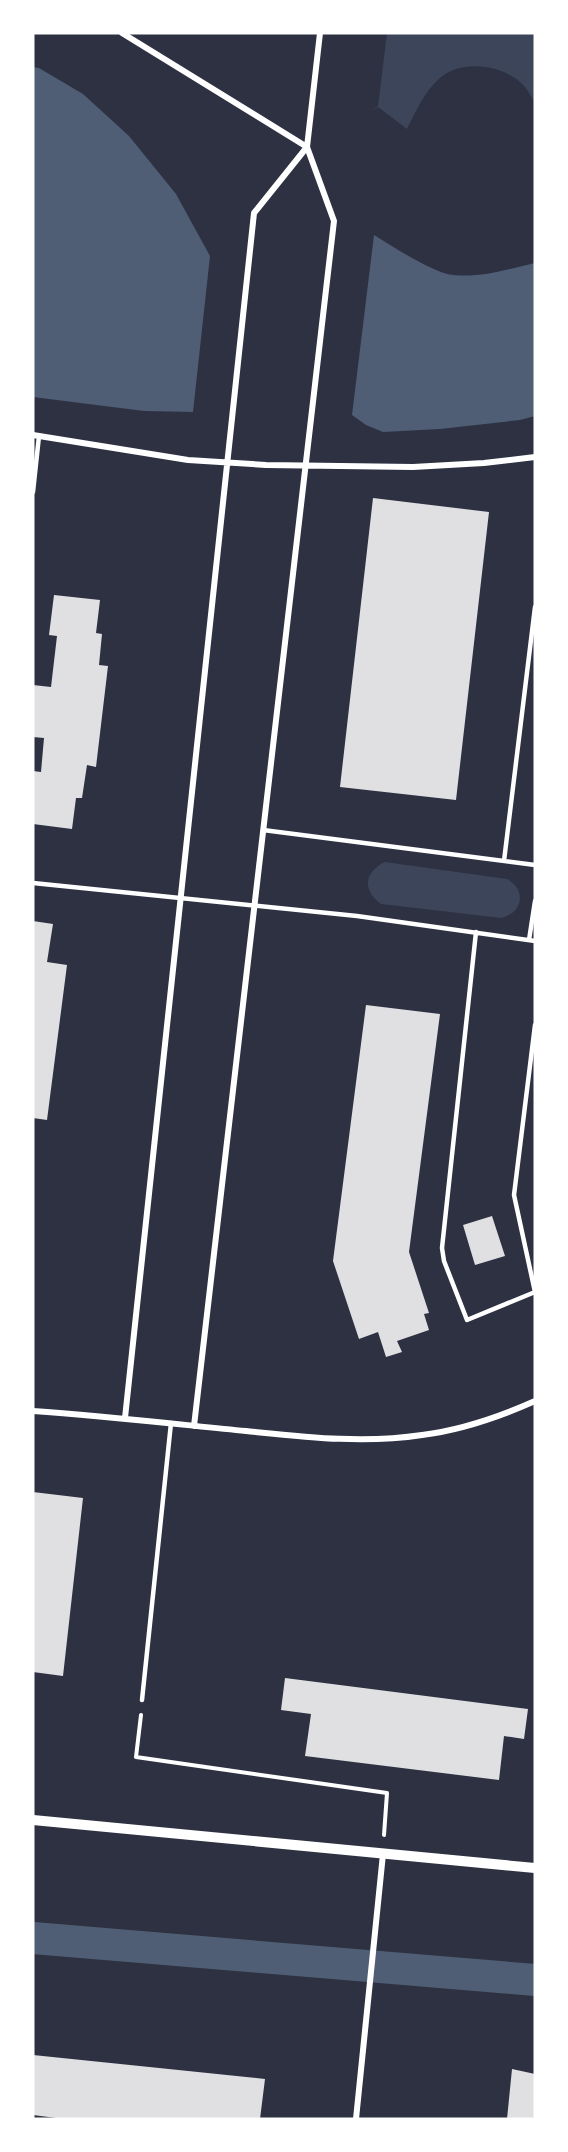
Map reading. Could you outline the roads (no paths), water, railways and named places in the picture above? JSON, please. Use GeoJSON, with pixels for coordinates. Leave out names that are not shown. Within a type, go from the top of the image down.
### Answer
{"type":"FeatureCollection","features":[{"type":"Feature","properties":{"kind":"street"},"geometry":{"type":"LineString","coordinates":[[122,33],[307,147]]}},
{"type":"Feature","properties":{"kind":"street"},"geometry":{"type":"LineString","coordinates":[[194,1426],[334,221],[307,147],[320,33]]}},
{"type":"Feature","properties":{"kind":"street"},"geometry":{"type":"LineString","coordinates":[[125,1418],[254,213],[307,147]]}},
{"type":"Feature","properties":{"kind":"street"},"geometry":{"type":"LineString","coordinates":[[36,435],[188,460],[266,465],[413,467],[484,463],[535,457]]}},
{"type":"Feature","properties":{"kind":"street"},"geometry":{"type":"LineString","coordinates":[[33,1411],[339,1440],[379,1440],[467,1427],[535,1401]]}},
{"type":"Feature","properties":{"kind":"street"},"geometry":{"type":"LineString","coordinates":[[33,1820],[535,1868]]}},
{"type":"Feature","properties":{"kind":"street"},"geometry":{"type":"LineString","coordinates":[[356,2119],[383,1854]]}},
{"type":"Feature","properties":{"kind":"lane"},"geometry":{"type":"LineString","coordinates":[[33,492],[36,435]]}},
{"type":"Feature","properties":{"kind":"lane"},"geometry":{"type":"LineString","coordinates":[[504,861],[535,607]]}},
{"type":"Feature","properties":{"kind":"lane"},"geometry":{"type":"LineString","coordinates":[[263,830],[535,866]]}},
{"type":"Feature","properties":{"kind":"lane"},"geometry":{"type":"LineString","coordinates":[[33,883],[254,905],[532,941],[535,901]]}},
{"type":"Feature","properties":{"kind":"lane"},"geometry":{"type":"LineString","coordinates":[[476,932],[442,1248],[444,1261],[467,1320],[535,1292],[514,1195],[535,1025]]}},
{"type":"Feature","properties":{"kind":"lane"},"geometry":{"type":"LineString","coordinates":[[142,1700],[171,1423]]}},
{"type":"Feature","properties":{"kind":"waterway"},"geometry":{"type":"LineString","coordinates":[[33,1938],[535,1980]]}}]}
